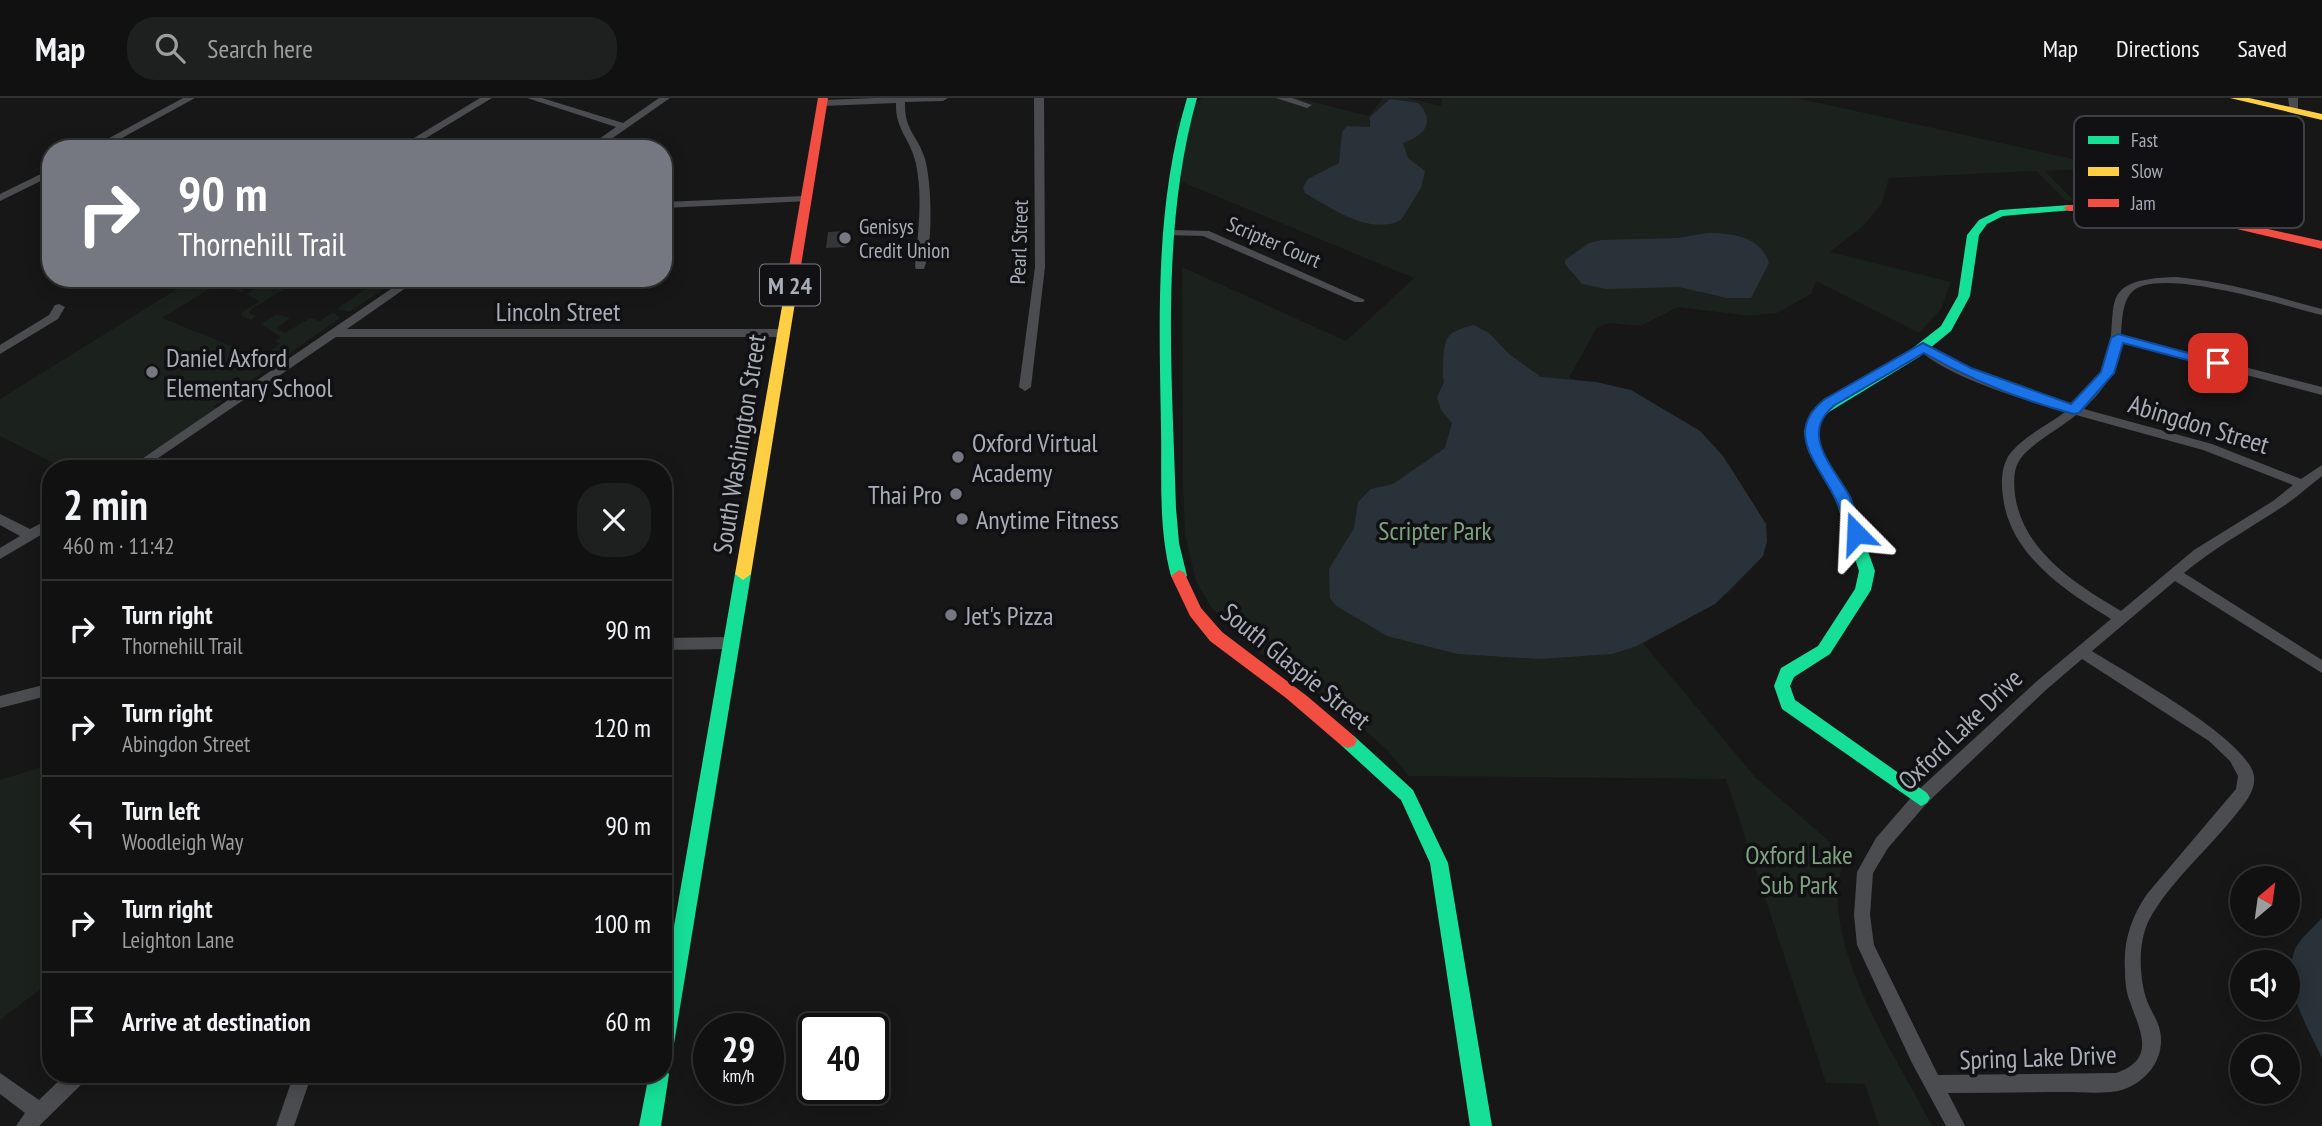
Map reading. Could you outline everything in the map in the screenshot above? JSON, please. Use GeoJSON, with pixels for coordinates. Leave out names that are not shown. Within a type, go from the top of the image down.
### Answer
{"type":"FeatureCollection","features":[{"type":"Feature","properties":{"kind":"street"},"geometry":{"type":"LineString","coordinates":[[111,140],[190,98]]}},
{"type":"Feature","properties":{"kind":"street"},"geometry":{"type":"LineString","coordinates":[[416,140],[487,98]]}},
{"type":"Feature","properties":{"kind":"street"},"geometry":{"type":"LineString","coordinates":[[532,98],[624,126]]}},
{"type":"Feature","properties":{"kind":"street"},"geometry":{"type":"LineString","coordinates":[[603,140],[665,98]]}},
{"type":"Feature","properties":{"kind":"street"},"geometry":{"type":"LineString","coordinates":[[823,100],[943,98]]}},
{"type":"Feature","properties":{"kind":"street","name":"Pearl Street"},"geometry":{"type":"LineString","coordinates":[[1025,387],[1040,267],[1039,98]]}},
{"type":"Feature","properties":{"kind":"street","name":"South Glaspie Street"},"geometry":{"type":"LineString","coordinates":[[1192,98],[1185,109],[1174,175],[1171,233],[1172,555],[1183,589],[1201,621],[1229,650],[1270,676],[1329,723],[1407,795],[1439,863],[1480,1126]]}},
{"type":"Feature","properties":{"kind":"street"},"geometry":{"type":"LineString","coordinates":[[1280,98],[1307,104]]}},
{"type":"Feature","properties":{"kind":"street"},"geometry":{"type":"LineString","coordinates":[[2235,98],[2294,104],[2322,117]]}},
{"type":"Feature","properties":{"kind":"street","name":"South Washington Street"},"geometry":{"type":"LineString","coordinates":[[731,638],[823,100]]}},
{"type":"Feature","properties":{"kind":"street"},"geometry":{"type":"LineString","coordinates":[[901,100],[901,128],[920,162],[923,230],[920,267]]}},
{"type":"Feature","properties":{"kind":"street"},"geometry":{"type":"LineString","coordinates":[[0,198],[42,177]]}},
{"type":"Feature","properties":{"kind":"street"},"geometry":{"type":"LineString","coordinates":[[672,205],[805,198]]}},
{"type":"Feature","properties":{"kind":"street"},"geometry":{"type":"LineString","coordinates":[[1921,798],[1788,704],[1782,686],[1787,673],[1814,659],[1824,650],[1863,590],[1867,570],[1843,498],[1815,450],[1811,432],[1818,412],[1923,348],[1946,328],[1959,305],[1973,235],[1983,222],[2000,213],[2074,207]]}},
{"type":"Feature","properties":{"kind":"street"},"geometry":{"type":"LineString","coordinates":[[2242,228],[2322,245]]}},
{"type":"Feature","properties":{"kind":"street","name":"Scripter Court"},"geometry":{"type":"LineString","coordinates":[[1171,233],[1205,233],[1359,300]]}},
{"type":"Feature","properties":{"kind":"street"},"geometry":{"type":"LineString","coordinates":[[2122,618],[2087,599],[2035,553],[2016,524],[2008,500],[2008,471],[2015,457],[2074,410],[2107,373],[2118,338],[2117,307],[2122,293],[2133,286],[2181,281],[2322,312]]}},
{"type":"Feature","properties":{"kind":"street"},"geometry":{"type":"LineString","coordinates":[[146,460],[402,287]]}},
{"type":"Feature","properties":{"kind":"street"},"geometry":{"type":"LineString","coordinates":[[0,350],[54,317],[59,307]]}},
{"type":"Feature","properties":{"kind":"street","name":"Lincoln Street"},"geometry":{"type":"LineString","coordinates":[[335,333],[782,333]]}},
{"type":"Feature","properties":{"kind":"street"},"geometry":{"type":"LineString","coordinates":[[2118,338],[2322,391]]}},
{"type":"Feature","properties":{"kind":"street","name":"Abingdon Street"},"geometry":{"type":"LineString","coordinates":[[1923,348],[1966,371],[2042,401],[2231,455],[2304,485]]}},
{"type":"Feature","properties":{"kind":"street","name":"Oxford Lake Drive"},"geometry":{"type":"LineString","coordinates":[[1956,1126],[1866,945],[1862,915],[1865,872],[1882,843],[1921,798],[2082,652],[2199,554],[2304,485],[2322,469]]}},
{"type":"Feature","properties":{"kind":"street"},"geometry":{"type":"LineString","coordinates":[[0,519],[30,535]]}},
{"type":"Feature","properties":{"kind":"street"},"geometry":{"type":"LineString","coordinates":[[0,554],[42,528]]}},
{"type":"Feature","properties":{"kind":"street"},"geometry":{"type":"LineString","coordinates":[[2175,574],[2322,667]]}},
{"type":"Feature","properties":{"kind":"street"},"geometry":{"type":"LineString","coordinates":[[672,643],[731,638]]}},
{"type":"Feature","properties":{"kind":"street","name":"M 24"},"geometry":{"type":"LineString","coordinates":[[672,995],[731,638]]}},
{"type":"Feature","properties":{"kind":"street","name":"Spring Lake Drive"},"geometry":{"type":"LineString","coordinates":[[1933,1084],[2116,1082],[2140,1072],[2151,1054],[2151,1031],[2137,998],[2132,968],[2136,929],[2150,903],[2244,790],[2246,775],[2235,756],[2214,737],[2082,652]]}},
{"type":"Feature","properties":{"kind":"street"},"geometry":{"type":"LineString","coordinates":[[0,702],[42,691]]}},
{"type":"Feature","properties":{"kind":"street"},"geometry":{"type":"LineString","coordinates":[[0,1082],[39,1112]]}},
{"type":"Feature","properties":{"kind":"street"},"geometry":{"type":"LineString","coordinates":[[25,1126],[70,1083]]}},
{"type":"Feature","properties":{"kind":"street"},"geometry":{"type":"LineString","coordinates":[[285,1126],[300,1083]]}},
{"type":"Feature","properties":{"kind":"street"},"geometry":{"type":"LineString","coordinates":[[650,1126],[657,1083]]}},
{"type":"Feature","properties":{"kind":"green space","name":"Scripter Park"},"geometry":{"type":"Polygon","coordinates":[[[1202,98],[1298,98],[1369,116],[1383,98],[1407,98],[1441,106],[1442,98],[1797,98],[2074,159],[2074,170],[2045,171],[2073,200],[2065,200],[2036,171],[1889,178],[1881,205],[1862,227],[1830,252],[1951,282],[1941,309],[1919,333],[1816,281],[1811,294],[1777,313],[1750,316],[1678,307],[1641,326],[1607,323],[1596,329],[1569,378],[1631,390],[1700,431],[1723,456],[1766,524],[1767,541],[1763,556],[1729,593],[1642,642],[1756,778],[1845,855],[1838,886],[1839,915],[1845,946],[1870,1010],[1932,1126],[1879,1126],[1865,1084],[1826,1083],[1726,779],[1409,776],[1387,750],[1358,724],[1241,639],[1211,607],[1196,581],[1185,535],[1182,267],[1346,341],[1414,278],[1182,182],[1176,124],[1202,98]]]}},
{"type":"Feature","properties":{"kind":"green space","name":"Daniel Axford Elementary School"},"geometry":{"type":"Polygon","coordinates":[[[180,287],[213,287],[162,318],[254,355],[262,350],[268,352],[280,344],[275,341],[281,337],[261,324],[277,314],[290,318],[276,329],[285,333],[310,318],[320,321],[333,312],[340,318],[213,407],[219,408],[139,460],[47,460],[0,436],[0,399],[180,287]]]}},
{"type":"Feature","properties":{"kind":"green space","name":"Daniel Axford Elementary School"},"geometry":{"type":"Polygon","coordinates":[[[226,287],[249,287],[242,290],[243,293],[226,287]]]}},
{"type":"Feature","properties":{"kind":"green space"},"geometry":{"type":"Polygon","coordinates":[[[258,287],[288,287],[253,308],[249,313],[257,316],[251,320],[241,313],[260,301],[246,294],[258,287]]]}},
{"type":"Feature","properties":{"kind":"green space"},"geometry":{"type":"Polygon","coordinates":[[[368,287],[387,287],[350,312],[337,309],[368,287]]]}},
{"type":"Feature","properties":{"kind":"green space"},"geometry":{"type":"Polygon","coordinates":[[[42,767],[42,988],[0,1020],[0,780],[42,767]]]}},
{"type":"Feature","properties":{"kind":"shaded area"},"geometry":{"type":"Polygon","coordinates":[[[1390,99],[1418,103],[1427,122],[1422,132],[1403,143],[1408,158],[1425,171],[1421,188],[1401,220],[1377,225],[1364,222],[1351,218],[1305,193],[1303,187],[1308,179],[1339,163],[1342,132],[1347,126],[1370,127],[1370,117],[1390,99]]]}},
{"type":"Feature","properties":{"kind":"shaded area"},"geometry":{"type":"Polygon","coordinates":[[[1707,233],[1744,238],[1765,254],[1769,263],[1751,298],[1727,298],[1679,287],[1607,289],[1582,284],[1565,264],[1565,260],[1589,243],[1602,240],[1678,238],[1707,233]]]}},
{"type":"Feature","properties":{"kind":"shaded area"},"geometry":{"type":"Polygon","coordinates":[[[1474,325],[1489,333],[1509,354],[1541,377],[1596,382],[1631,390],[1700,431],[1723,456],[1766,524],[1767,541],[1763,556],[1715,604],[1637,646],[1612,654],[1539,659],[1458,654],[1387,636],[1335,605],[1330,598],[1329,569],[1354,528],[1358,502],[1371,489],[1393,484],[1445,448],[1452,423],[1441,410],[1437,397],[1444,382],[1444,348],[1448,338],[1457,330],[1474,325]]]}},
{"type":"Feature","properties":{"kind":"shaded area"},"geometry":{"type":"Polygon","coordinates":[[[2322,918],[2322,1058],[2300,1011],[2300,950],[2295,950],[2322,918]]]}},
{"type":"Feature","properties":{"kind":"building","name":"Genisys Credit Union"},"geometry":{"type":"Polygon","coordinates":[[[848,231],[846,247],[826,248],[828,232],[848,231]]]}},
{"type":"Feature","properties":{"kind":"traffic: fast"},"geometry":{"type":"LineString","coordinates":[[1179,576],[1172,543],[1169,508],[1166,265],[1174,177],[1181,136],[1192,98]]}},
{"type":"Feature","properties":{"kind":"traffic: fast"},"geometry":{"type":"LineString","coordinates":[[1921,798],[1788,704],[1782,686],[1787,673],[1824,650],[1863,590],[1867,571],[1842,498],[1815,450],[1811,432],[1818,412],[1914,354],[1946,328],[1964,296],[1973,235],[1983,222],[2000,213],[2069,208]]}},
{"type":"Feature","properties":{"kind":"traffic: fast"},"geometry":{"type":"LineString","coordinates":[[672,996],[743,574]]}},
{"type":"Feature","properties":{"kind":"traffic: fast"},"geometry":{"type":"LineString","coordinates":[[1348,741],[1407,795],[1439,863],[1481,1126]]}},
{"type":"Feature","properties":{"kind":"traffic: fast"},"geometry":{"type":"LineString","coordinates":[[650,1126],[657,1083]]}},
{"type":"Feature","properties":{"kind":"traffic: slow"},"geometry":{"type":"LineString","coordinates":[[2235,98],[2322,117]]}},
{"type":"Feature","properties":{"kind":"traffic: slow"},"geometry":{"type":"LineString","coordinates":[[743,574],[793,278]]}},
{"type":"Feature","properties":{"kind":"traffic: jam"},"geometry":{"type":"LineString","coordinates":[[793,278],[823,98]]}},
{"type":"Feature","properties":{"kind":"traffic: jam"},"geometry":{"type":"LineString","coordinates":[[2069,208],[2074,208]]}},
{"type":"Feature","properties":{"kind":"traffic: jam"},"geometry":{"type":"LineString","coordinates":[[2248,228],[2322,245]]}},
{"type":"Feature","properties":{"kind":"traffic: jam"},"geometry":{"type":"LineString","coordinates":[[1179,576],[1195,612],[1216,636],[1292,693],[1348,741]]}},
{"type":"Feature","properties":{"kind":"place","name":"Genisys Credit Union"},"geometry":{"type":"Point","coordinates":[845,238]}},
{"type":"Feature","properties":{"kind":"place","name":"Daniel Axford Elementary School"},"geometry":{"type":"Point","coordinates":[152,372]}},
{"type":"Feature","properties":{"kind":"place","name":"Oxford Virtual Academy"},"geometry":{"type":"Point","coordinates":[958,457]}},
{"type":"Feature","properties":{"kind":"place","name":"Thai Pro"},"geometry":{"type":"Point","coordinates":[956,494]}},
{"type":"Feature","properties":{"kind":"place","name":"Anytime Fitness"},"geometry":{"type":"Point","coordinates":[962,519]}},
{"type":"Feature","properties":{"kind":"place","name":"Jet's Pizza"},"geometry":{"type":"Point","coordinates":[951,615]}},
{"type":"Feature","properties":{"kind":"route"},"geometry":{"type":"LineString","coordinates":[[1856,533],[1843,498],[1815,450],[1811,432],[1813,424],[1818,412],[1830,402],[1923,348],[1966,371],[2042,401],[2074,410],[2107,373],[2118,338],[2218,363]]}},
{"type":"Feature","properties":{"kind":"park label","name":"Oxford Lake Sub Park"},"geometry":{"type":"Point","coordinates":[1799,869]}}]}
